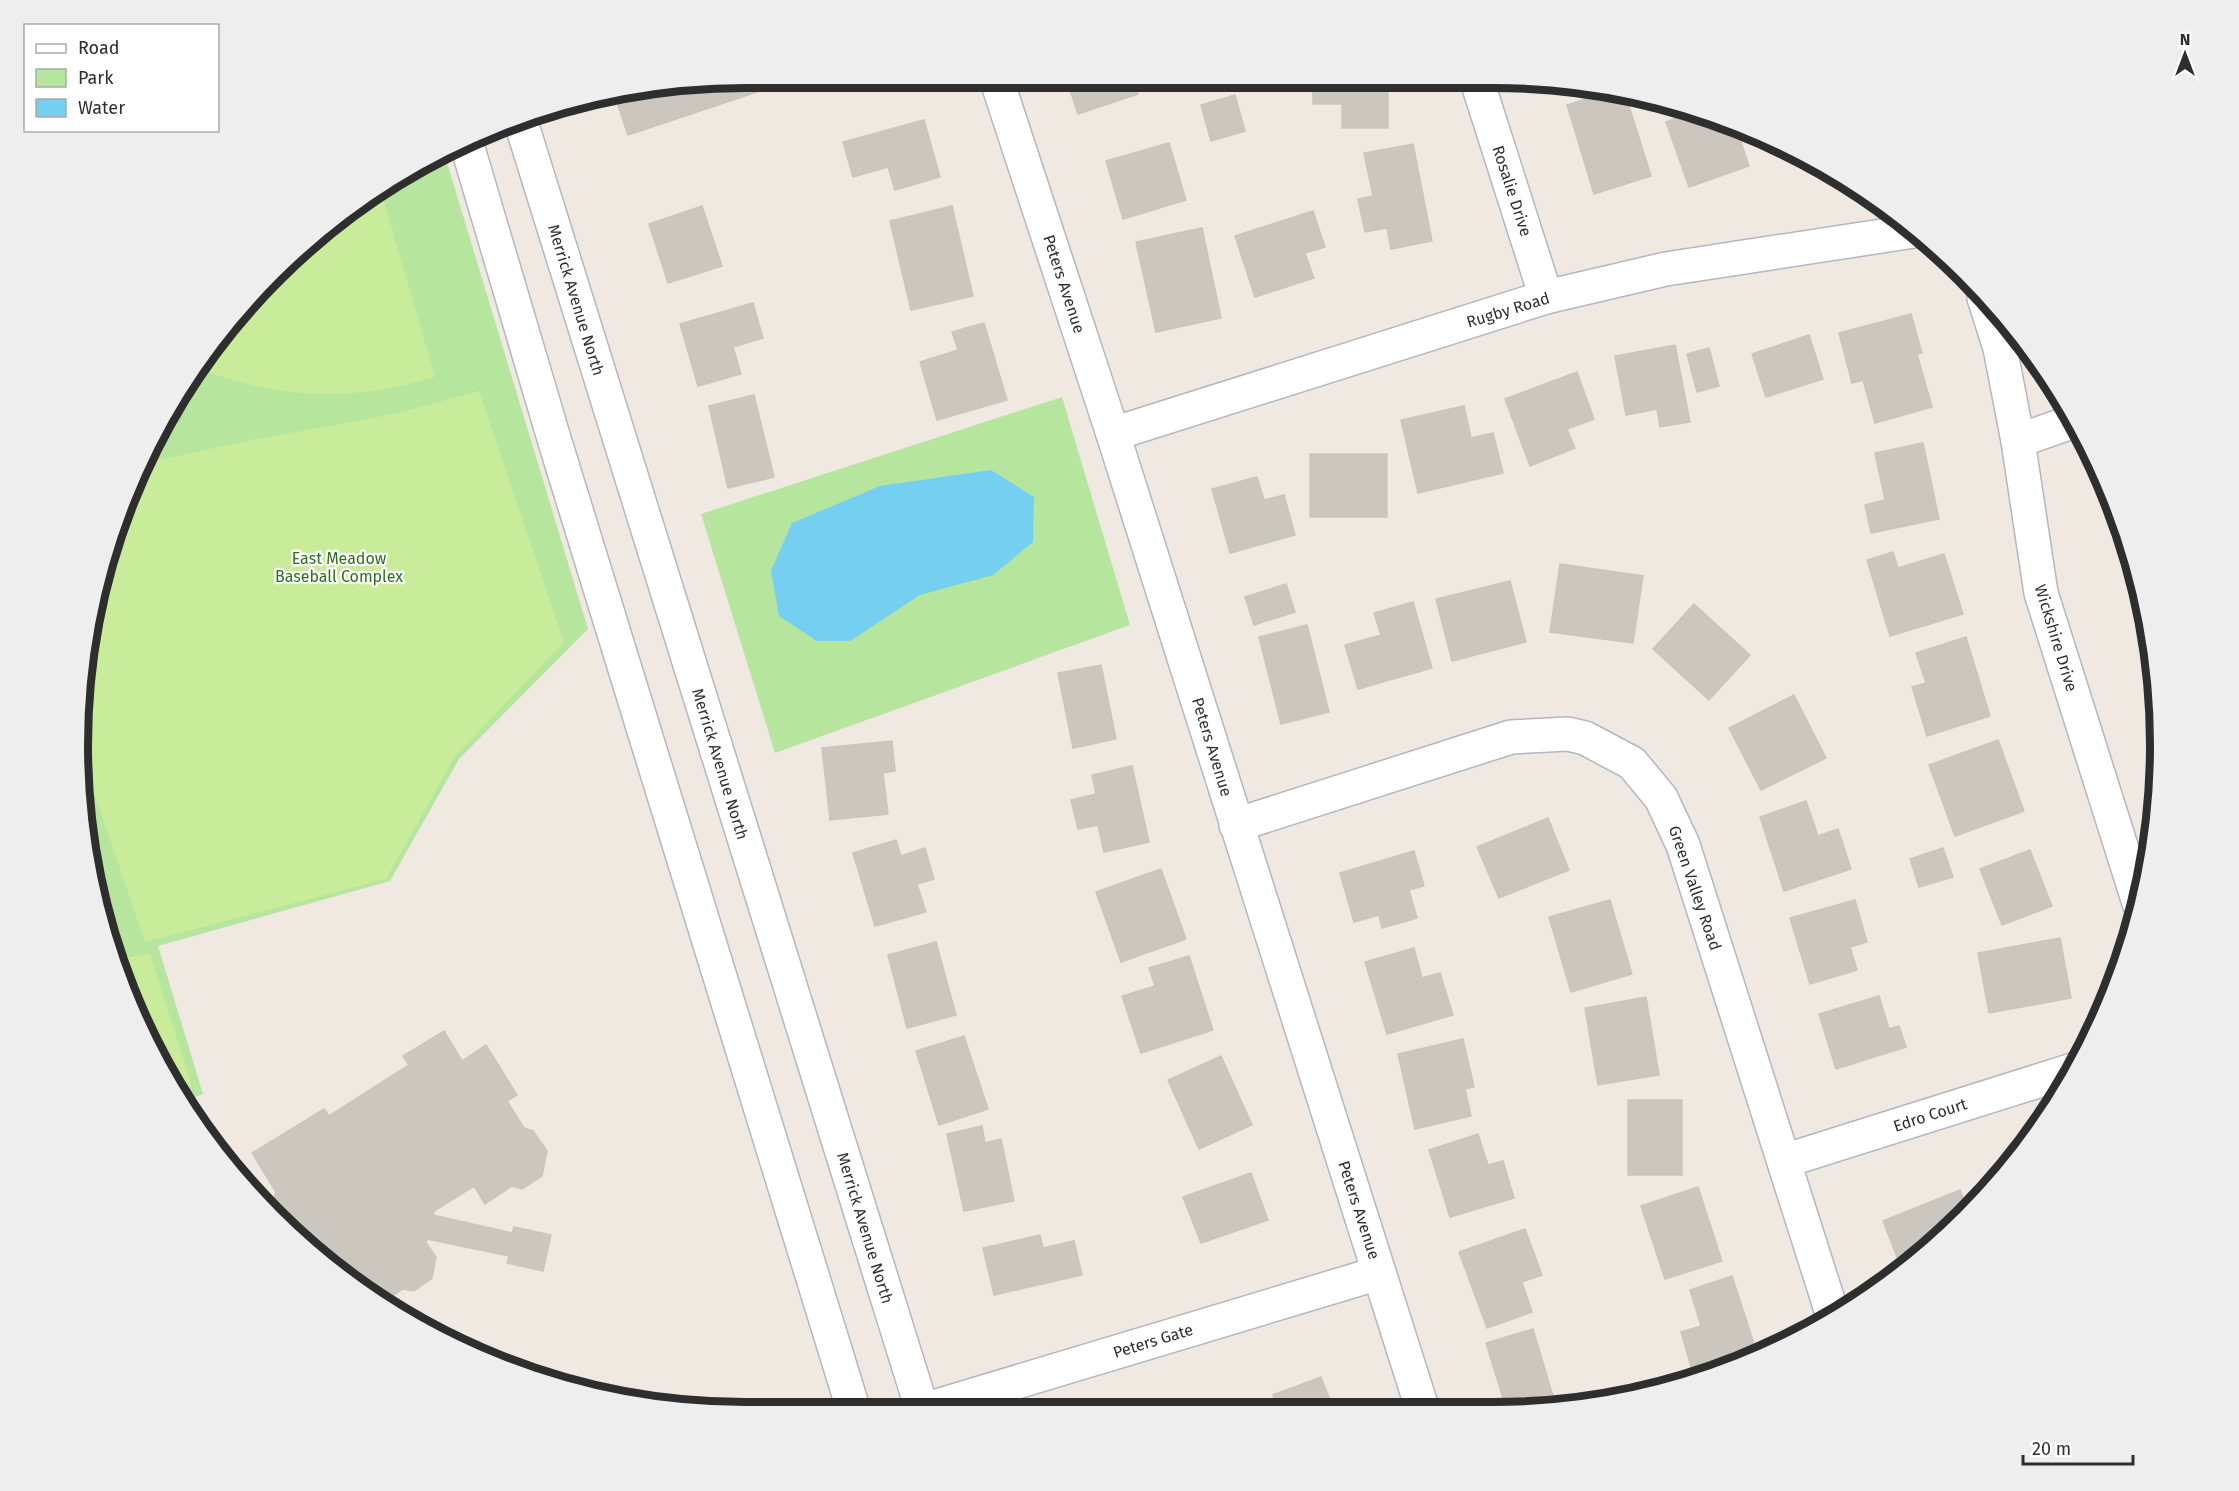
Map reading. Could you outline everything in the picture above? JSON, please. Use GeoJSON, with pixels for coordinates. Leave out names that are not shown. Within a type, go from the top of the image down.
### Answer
{"type":"FeatureCollection","features":[{"type":"Feature","properties":{"kind":"street","name":"Peters Avenue"},"geometry":{"type":"LineString","coordinates":[[999,88],[1113,434],[1420,1402]]}},
{"type":"Feature","properties":{"kind":"street","name":"Rosalie Drive"},"geometry":{"type":"LineString","coordinates":[[1479,88],[1546,297]]}},
{"type":"Feature","properties":{"kind":"street","name":"Merrick Avenue North"},"geometry":{"type":"LineString","coordinates":[[523,128],[920,1402]]}},
{"type":"Feature","properties":{"kind":"street"},"geometry":{"type":"LineString","coordinates":[[469,150],[561,465],[851,1402]]}},
{"type":"Feature","properties":{"kind":"street","name":"Rugby Road"},"geometry":{"type":"LineString","coordinates":[[1113,434],[1546,297],[1666,269],[1903,233]]}},
{"type":"Feature","properties":{"kind":"street","name":"Wickshire Drive"},"geometry":{"type":"LineString","coordinates":[[1989,315],[2000,348],[2018,441],[2041,593],[2134,889]]}},
{"type":"Feature","properties":{"kind":"street"},"geometry":{"type":"LineString","coordinates":[[2018,441],[2066,424]]}},
{"type":"Feature","properties":{"kind":"street","name":"Green Valley Road"},"geometry":{"type":"LineString","coordinates":[[1236,825],[1511,737],[1568,734],[1585,738],[1632,763],[1661,798],[1683,845],[1831,1309]]}},
{"type":"Feature","properties":{"kind":"street","name":"Edro Court"},"geometry":{"type":"LineString","coordinates":[[1784,1161],[2062,1073]]}},
{"type":"Feature","properties":{"kind":"street","name":"Peters Gate"},"geometry":{"type":"LineString","coordinates":[[947,1402],[1379,1273]]}},
{"type":"Feature","properties":{"kind":"green space","name":"East Meadow Baseball Complex"},"geometry":{"type":"Polygon","coordinates":[[[446,161],[588,629],[459,759],[390,881],[158,946],[203,1094],[192,1099],[156,1036],[123,957],[101,874],[94,831],[88,746],[94,660],[111,575],[123,534],[156,455],[199,380],[224,346],[281,281],[312,252],[380,199],[446,161]]]}},
{"type":"Feature","properties":{"kind":"green space"},"geometry":{"type":"Polygon","coordinates":[[[383,197],[435,377],[385,389],[313,394],[268,388],[205,371],[252,312],[312,252],[383,197]]]}},
{"type":"Feature","properties":{"kind":"green space","name":"East Meadow Baseball Complex"},"geometry":{"type":"Polygon","coordinates":[[[479,391],[564,642],[455,756],[386,879],[145,942],[90,779],[88,746],[94,660],[101,617],[123,534],[153,461],[394,414],[479,391]]]}},
{"type":"Feature","properties":{"kind":"green space"},"geometry":{"type":"Polygon","coordinates":[[[1062,397],[1130,625],[775,753],[701,514],[1062,397]]]}},
{"type":"Feature","properties":{"kind":"green space"},"geometry":{"type":"Polygon","coordinates":[[[150,954],[192,1086],[186,1088],[156,1036],[123,958],[150,954]]]}},
{"type":"Feature","properties":{"kind":"water"},"geometry":{"type":"Polygon","coordinates":[[[991,470],[1034,497],[1033,542],[993,575],[920,595],[850,641],[817,641],[779,616],[771,571],[792,523],[880,486],[991,470]]]}},
{"type":"Feature","properties":{"kind":"building"},"geometry":{"type":"Polygon","coordinates":[[[769,88],[628,135],[616,101],[703,90],[769,88]]]}},
{"type":"Feature","properties":{"kind":"building"},"geometry":{"type":"Polygon","coordinates":[[[1069,88],[1136,88],[1138,94],[1078,114],[1069,88]]]}},
{"type":"Feature","properties":{"kind":"building"},"geometry":{"type":"Polygon","coordinates":[[[1313,88],[1388,88],[1388,128],[1342,128],[1342,104],[1313,104],[1313,88]]]}},
{"type":"Feature","properties":{"kind":"building"},"geometry":{"type":"Polygon","coordinates":[[[1235,95],[1245,131],[1211,141],[1201,105],[1235,95]]]}},
{"type":"Feature","properties":{"kind":"building"},"geometry":{"type":"Polygon","coordinates":[[[1594,96],[1628,102],[1651,176],[1594,194],[1567,105],[1594,96]]]}},
{"type":"Feature","properties":{"kind":"building"},"geometry":{"type":"Polygon","coordinates":[[[1681,116],[1739,137],[1749,166],[1689,187],[1666,122],[1681,116]]]}},
{"type":"Feature","properties":{"kind":"building"},"geometry":{"type":"Polygon","coordinates":[[[924,120],[940,177],[895,190],[888,167],[853,177],[843,142],[924,120]]]}},
{"type":"Feature","properties":{"kind":"building"},"geometry":{"type":"Polygon","coordinates":[[[1169,143],[1186,200],[1123,219],[1106,161],[1169,143]]]}},
{"type":"Feature","properties":{"kind":"building"},"geometry":{"type":"Polygon","coordinates":[[[1413,144],[1432,241],[1391,249],[1387,228],[1365,232],[1358,199],[1373,196],[1364,153],[1413,144]]]}},
{"type":"Feature","properties":{"kind":"building"},"geometry":{"type":"Polygon","coordinates":[[[702,206],[722,266],[668,283],[649,224],[702,206]]]}},
{"type":"Feature","properties":{"kind":"building"},"geometry":{"type":"Polygon","coordinates":[[[952,206],[973,296],[911,310],[890,221],[952,206]]]}},
{"type":"Feature","properties":{"kind":"building"},"geometry":{"type":"Polygon","coordinates":[[[1313,211],[1325,247],[1305,253],[1314,278],[1255,297],[1235,236],[1313,211]]]}},
{"type":"Feature","properties":{"kind":"building"},"geometry":{"type":"Polygon","coordinates":[[[1202,228],[1221,318],[1156,332],[1136,242],[1202,228]]]}},
{"type":"Feature","properties":{"kind":"building"},"geometry":{"type":"Polygon","coordinates":[[[753,303],[763,338],[733,347],[741,374],[698,386],[680,324],[753,303]]]}},
{"type":"Feature","properties":{"kind":"building"},"geometry":{"type":"Polygon","coordinates":[[[1911,314],[1922,353],[1917,354],[1932,407],[1875,423],[1863,380],[1852,383],[1839,333],[1911,314]]]}},
{"type":"Feature","properties":{"kind":"building"},"geometry":{"type":"Polygon","coordinates":[[[984,323],[1007,400],[937,420],[920,362],[958,350],[952,332],[984,323]]]}},
{"type":"Feature","properties":{"kind":"building"},"geometry":{"type":"Polygon","coordinates":[[[1809,335],[1823,379],[1766,397],[1752,354],[1809,335]]]}},
{"type":"Feature","properties":{"kind":"building"},"geometry":{"type":"Polygon","coordinates":[[[1675,345],[1690,422],[1660,427],[1657,409],[1626,415],[1615,356],[1675,345]]]}},
{"type":"Feature","properties":{"kind":"building"},"geometry":{"type":"Polygon","coordinates":[[[1709,348],[1719,386],[1697,392],[1687,354],[1709,348]]]}},
{"type":"Feature","properties":{"kind":"building"},"geometry":{"type":"Polygon","coordinates":[[[1577,372],[1594,419],[1567,429],[1575,448],[1530,466],[1505,399],[1577,372]]]}},
{"type":"Feature","properties":{"kind":"building"},"geometry":{"type":"Polygon","coordinates":[[[754,395],[774,477],[728,488],[709,406],[754,395]]]}},
{"type":"Feature","properties":{"kind":"building"},"geometry":{"type":"Polygon","coordinates":[[[1464,406],[1471,438],[1493,433],[1503,473],[1418,493],[1401,420],[1464,406]]]}},
{"type":"Feature","properties":{"kind":"building"},"geometry":{"type":"Polygon","coordinates":[[[1923,443],[1939,519],[1871,533],[1865,505],[1885,500],[1875,453],[1923,443]]]}},
{"type":"Feature","properties":{"kind":"building"},"geometry":{"type":"Polygon","coordinates":[[[1310,454],[1387,454],[1387,517],[1310,517],[1310,454]]]}},
{"type":"Feature","properties":{"kind":"building"},"geometry":{"type":"Polygon","coordinates":[[[1257,477],[1264,500],[1284,495],[1295,535],[1230,553],[1212,489],[1257,477]]]}},
{"type":"Feature","properties":{"kind":"building"},"geometry":{"type":"Polygon","coordinates":[[[1893,552],[1898,568],[1944,554],[1963,614],[1890,636],[1867,560],[1893,552]]]}},
{"type":"Feature","properties":{"kind":"building"},"geometry":{"type":"Polygon","coordinates":[[[1560,564],[1643,576],[1633,643],[1550,632],[1560,564]]]}},
{"type":"Feature","properties":{"kind":"building"},"geometry":{"type":"Polygon","coordinates":[[[1510,581],[1526,642],[1452,661],[1436,599],[1510,581]]]}},
{"type":"Feature","properties":{"kind":"building"},"geometry":{"type":"Polygon","coordinates":[[[1286,584],[1295,612],[1254,625],[1245,597],[1286,584]]]}},
{"type":"Feature","properties":{"kind":"building"},"geometry":{"type":"Polygon","coordinates":[[[1413,602],[1432,668],[1358,689],[1345,645],[1381,635],[1374,613],[1413,602]]]}},
{"type":"Feature","properties":{"kind":"building"},"geometry":{"type":"Polygon","coordinates":[[[1694,604],[1750,655],[1709,700],[1653,649],[1694,604]]]}},
{"type":"Feature","properties":{"kind":"building"},"geometry":{"type":"Polygon","coordinates":[[[1307,625],[1329,712],[1281,724],[1259,637],[1307,625]]]}},
{"type":"Feature","properties":{"kind":"building"},"geometry":{"type":"Polygon","coordinates":[[[1966,637],[1990,716],[1927,736],[1912,687],[1926,683],[1916,653],[1966,637]]]}},
{"type":"Feature","properties":{"kind":"building"},"geometry":{"type":"Polygon","coordinates":[[[1101,665],[1116,739],[1073,748],[1058,673],[1101,665]]]}},
{"type":"Feature","properties":{"kind":"building"},"geometry":{"type":"Polygon","coordinates":[[[1794,695],[1826,758],[1761,790],[1729,728],[1794,695]]]}},
{"type":"Feature","properties":{"kind":"building"},"geometry":{"type":"Polygon","coordinates":[[[1998,740],[2024,811],[1955,836],[1929,765],[1998,740]]]}},
{"type":"Feature","properties":{"kind":"building"},"geometry":{"type":"Polygon","coordinates":[[[892,741],[895,771],[883,773],[888,814],[830,820],[822,748],[892,741]]]}},
{"type":"Feature","properties":{"kind":"building"},"geometry":{"type":"Polygon","coordinates":[[[1132,766],[1149,842],[1104,852],[1098,825],[1078,829],[1071,800],[1096,794],[1092,775],[1132,766]]]}},
{"type":"Feature","properties":{"kind":"building"},"geometry":{"type":"Polygon","coordinates":[[[1806,801],[1818,836],[1838,829],[1851,869],[1784,891],[1760,817],[1806,801]]]}},
{"type":"Feature","properties":{"kind":"building"},"geometry":{"type":"Polygon","coordinates":[[[1548,818],[1569,870],[1499,898],[1477,847],[1548,818]]]}},
{"type":"Feature","properties":{"kind":"building"},"geometry":{"type":"Polygon","coordinates":[[[896,840],[901,856],[925,848],[934,879],[917,884],[926,912],[875,926],[853,853],[896,840]]]}},
{"type":"Feature","properties":{"kind":"building"},"geometry":{"type":"Polygon","coordinates":[[[1943,848],[1953,877],[1919,887],[1910,859],[1943,848]]]}},
{"type":"Feature","properties":{"kind":"building"},"geometry":{"type":"Polygon","coordinates":[[[2030,850],[2052,906],[2002,925],[1980,869],[2030,850]]]}},
{"type":"Feature","properties":{"kind":"building"},"geometry":{"type":"Polygon","coordinates":[[[1414,851],[1424,886],[1409,890],[1417,918],[1382,928],[1379,915],[1354,922],[1340,873],[1414,851]]]}},
{"type":"Feature","properties":{"kind":"building"},"geometry":{"type":"Polygon","coordinates":[[[1161,869],[1186,939],[1121,962],[1096,892],[1161,869]]]}},
{"type":"Feature","properties":{"kind":"building"},"geometry":{"type":"Polygon","coordinates":[[[1610,900],[1632,974],[1571,992],[1549,917],[1610,900]]]}},
{"type":"Feature","properties":{"kind":"building"},"geometry":{"type":"Polygon","coordinates":[[[1855,900],[1867,942],[1850,947],[1857,970],[1810,984],[1790,918],[1855,900]]]}},
{"type":"Feature","properties":{"kind":"building"},"geometry":{"type":"Polygon","coordinates":[[[2060,938],[2071,998],[1989,1013],[1978,953],[2060,938]]]}},
{"type":"Feature","properties":{"kind":"building"},"geometry":{"type":"Polygon","coordinates":[[[936,942],[956,1015],[907,1028],[888,955],[936,942]]]}},
{"type":"Feature","properties":{"kind":"building"},"geometry":{"type":"Polygon","coordinates":[[[1414,948],[1422,978],[1440,973],[1453,1015],[1387,1034],[1365,962],[1414,948]]]}},
{"type":"Feature","properties":{"kind":"building"},"geometry":{"type":"Polygon","coordinates":[[[1189,956],[1213,1030],[1141,1053],[1122,996],[1155,986],[1149,968],[1189,956]]]}},
{"type":"Feature","properties":{"kind":"building"},"geometry":{"type":"Polygon","coordinates":[[[1879,996],[1889,1029],[1899,1026],[1906,1047],[1836,1069],[1819,1014],[1879,996]]]}},
{"type":"Feature","properties":{"kind":"building"},"geometry":{"type":"Polygon","coordinates":[[[1646,997],[1659,1075],[1598,1085],[1585,1008],[1646,997]]]}},
{"type":"Feature","properties":{"kind":"building"},"geometry":{"type":"Polygon","coordinates":[[[444,1031],[462,1061],[486,1045],[517,1095],[507,1101],[524,1128],[533,1131],[547,1151],[542,1176],[522,1189],[512,1186],[485,1204],[474,1186],[434,1211],[433,1215],[512,1233],[514,1227],[551,1235],[543,1271],[507,1263],[509,1256],[427,1239],[426,1243],[436,1257],[432,1278],[414,1291],[403,1289],[390,1298],[382,1290],[380,1292],[346,1267],[312,1239],[273,1201],[276,1192],[252,1153],[324,1109],[329,1116],[409,1065],[403,1056],[444,1031]]]}},
{"type":"Feature","properties":{"kind":"building"},"geometry":{"type":"Polygon","coordinates":[[[964,1036],[988,1109],[939,1125],[916,1051],[964,1036]]]}},
{"type":"Feature","properties":{"kind":"building"},"geometry":{"type":"Polygon","coordinates":[[[1463,1039],[1474,1087],[1465,1089],[1471,1116],[1415,1129],[1398,1054],[1463,1039]]]}},
{"type":"Feature","properties":{"kind":"building"},"geometry":{"type":"Polygon","coordinates":[[[1221,1056],[1252,1125],[1199,1149],[1168,1080],[1221,1056]]]}},
{"type":"Feature","properties":{"kind":"building"},"geometry":{"type":"Polygon","coordinates":[[[1628,1100],[1682,1100],[1682,1175],[1628,1175],[1628,1100]]]}},
{"type":"Feature","properties":{"kind":"building"},"geometry":{"type":"Polygon","coordinates":[[[982,1126],[985,1143],[1001,1139],[1014,1201],[964,1211],[947,1134],[982,1126]]]}},
{"type":"Feature","properties":{"kind":"building"},"geometry":{"type":"Polygon","coordinates":[[[1478,1134],[1488,1165],[1503,1161],[1514,1198],[1450,1217],[1429,1150],[1478,1134]]]}},
{"type":"Feature","properties":{"kind":"building"},"geometry":{"type":"Polygon","coordinates":[[[1251,1173],[1268,1220],[1201,1243],[1183,1197],[1251,1173]]]}},
{"type":"Feature","properties":{"kind":"building"},"geometry":{"type":"Polygon","coordinates":[[[1698,1187],[1722,1261],[1665,1279],[1641,1206],[1698,1187]]]}},
{"type":"Feature","properties":{"kind":"building"},"geometry":{"type":"Polygon","coordinates":[[[1960,1190],[1965,1203],[1899,1262],[1883,1221],[1960,1190]]]}},
{"type":"Feature","properties":{"kind":"building"},"geometry":{"type":"Polygon","coordinates":[[[1525,1229],[1542,1275],[1522,1282],[1532,1312],[1487,1328],[1459,1252],[1525,1229]]]}},
{"type":"Feature","properties":{"kind":"building"},"geometry":{"type":"Polygon","coordinates":[[[1040,1235],[1043,1248],[1074,1241],[1082,1275],[994,1295],[983,1248],[1040,1235]]]}},
{"type":"Feature","properties":{"kind":"building"},"geometry":{"type":"Polygon","coordinates":[[[1732,1276],[1755,1348],[1692,1370],[1681,1332],[1701,1326],[1690,1290],[1732,1276]]]}},
{"type":"Feature","properties":{"kind":"building"},"geometry":{"type":"Polygon","coordinates":[[[1533,1329],[1554,1399],[1504,1402],[1486,1343],[1533,1329]]]}},
{"type":"Feature","properties":{"kind":"building"},"geometry":{"type":"Polygon","coordinates":[[[1321,1377],[1331,1402],[1276,1402],[1273,1395],[1321,1377]]]}}]}
